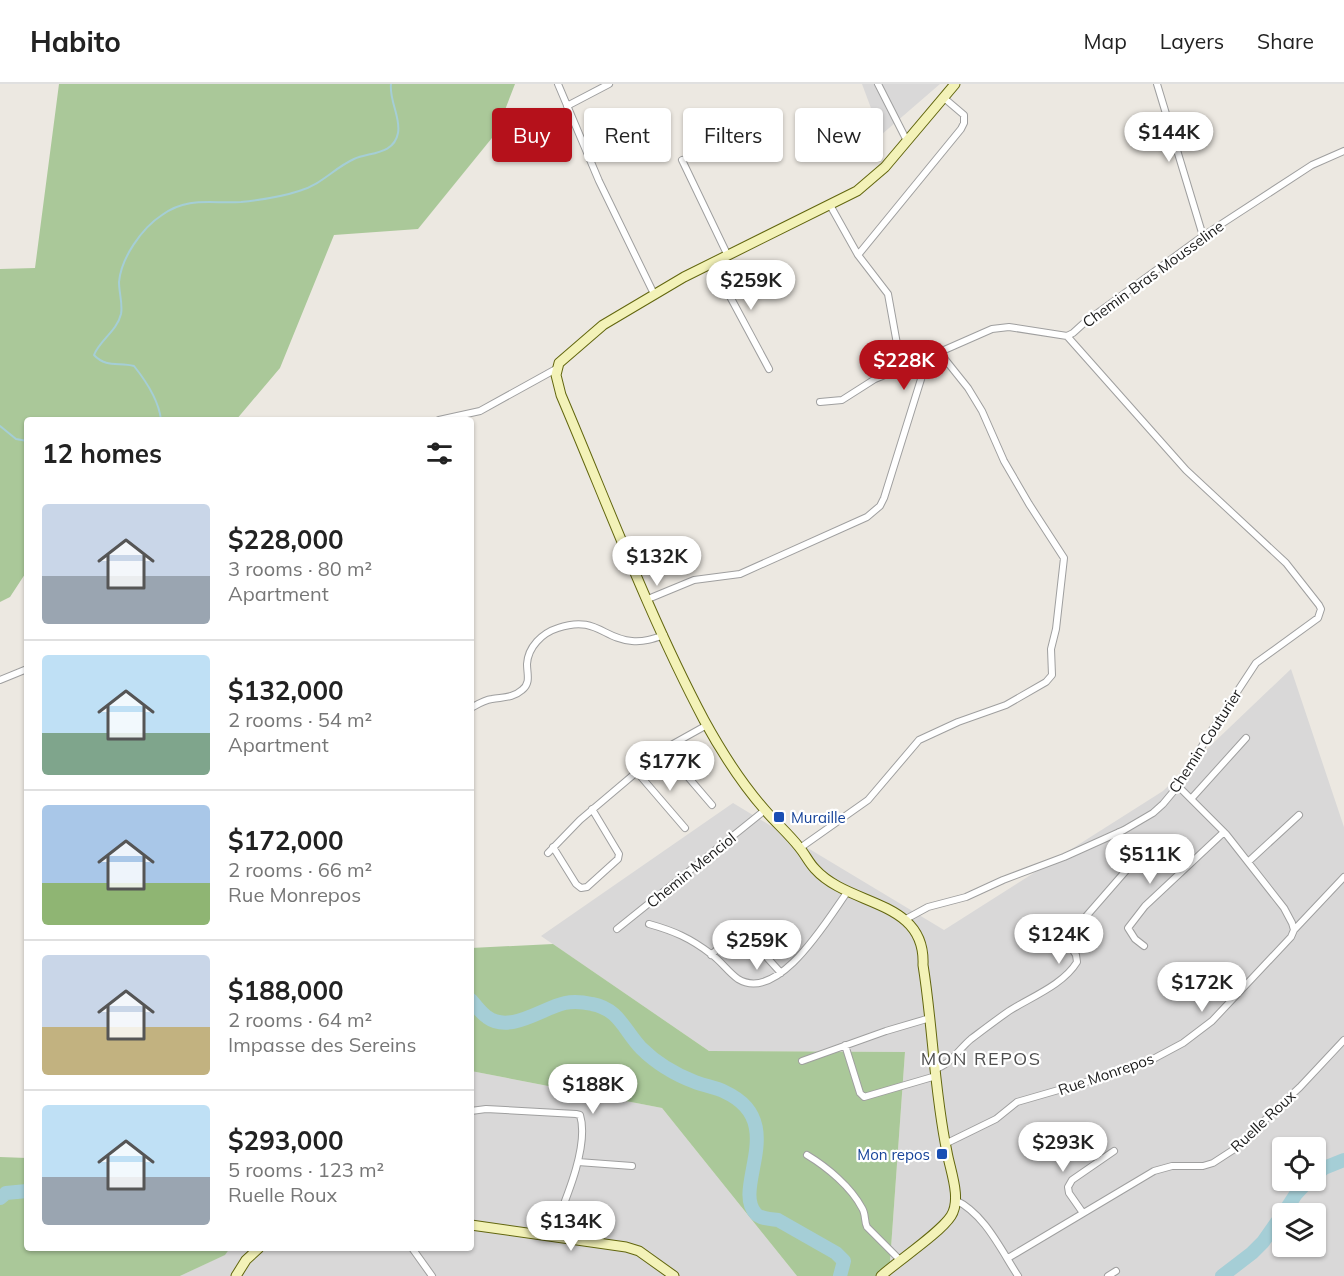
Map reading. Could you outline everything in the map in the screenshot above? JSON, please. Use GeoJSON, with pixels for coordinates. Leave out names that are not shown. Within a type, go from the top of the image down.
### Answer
{"type":"FeatureCollection","features":[{"type":"Feature","properties":{"kind":"main road"},"geometry":{"type":"LineString","coordinates":[[881,1276],[950,1217],[955,1200],[936,1073],[923,965],[924,949],[906,919],[826,879],[815,869],[800,848],[748,789],[707,725],[648,599],[561,395],[556,369],[563,358],[603,325],[654,294],[857,191],[871,181],[956,84]]}},
{"type":"Feature","properties":{"kind":"main road"},"geometry":{"type":"LineString","coordinates":[[474,1225],[611,1244],[639,1251],[674,1276]]}},
{"type":"Feature","properties":{"kind":"main road"},"geometry":{"type":"LineString","coordinates":[[236,1276],[246,1260],[256,1251]]}},
{"type":"Feature","properties":{"kind":"street"},"geometry":{"type":"LineString","coordinates":[[558,84],[603,190],[654,294]]}},
{"type":"Feature","properties":{"kind":"street"},"geometry":{"type":"LineString","coordinates":[[567,106],[609,84]]}},
{"type":"Feature","properties":{"kind":"street"},"geometry":{"type":"LineString","coordinates":[[878,84],[907,141]]}},
{"type":"Feature","properties":{"kind":"street"},"geometry":{"type":"LineString","coordinates":[[1157,84],[1203,236]]}},
{"type":"Feature","properties":{"kind":"street"},"geometry":{"type":"LineString","coordinates":[[858,255],[961,129],[964,115],[944,98]]}},
{"type":"Feature","properties":{"kind":"street","name":"Chemin Bras Mousseline"},"geometry":{"type":"LineString","coordinates":[[648,599],[694,579],[740,574],[874,512],[887,489],[922,376],[940,353],[974,335],[992,329],[1009,327],[1067,336],[1073,333],[1084,322],[1203,236],[1312,165],[1344,151]]}},
{"type":"Feature","properties":{"kind":"street"},"geometry":{"type":"LineString","coordinates":[[682,160],[728,256]]}},
{"type":"Feature","properties":{"kind":"street"},"geometry":{"type":"LineString","coordinates":[[820,402],[842,400],[901,366],[888,294],[858,255],[830,205]]}},
{"type":"Feature","properties":{"kind":"street"},"geometry":{"type":"LineString","coordinates":[[712,263],[769,369]]}},
{"type":"Feature","properties":{"kind":"street","name":"Chemin Couturier"},"geometry":{"type":"LineString","coordinates":[[906,919],[919,910],[966,897],[1064,857],[1119,832],[1153,813],[1178,786],[1210,732],[1256,663],[1318,618],[1321,609],[1286,563],[1186,470],[1067,336]]}},
{"type":"Feature","properties":{"kind":"street"},"geometry":{"type":"LineString","coordinates":[[800,848],[868,800],[919,740],[958,722],[1006,705],[1046,682],[1052,675],[1051,649],[1056,629],[1064,558],[1004,461],[982,411],[968,388],[940,353]]}},
{"type":"Feature","properties":{"kind":"street"},"geometry":{"type":"LineString","coordinates":[[453,417],[480,411],[556,369]]}},
{"type":"Feature","properties":{"kind":"street"},"geometry":{"type":"LineString","coordinates":[[474,706],[522,691],[528,681],[527,665],[533,646],[544,635],[558,628],[585,624],[595,626],[618,638],[632,641],[648,641],[664,635]]}},
{"type":"Feature","properties":{"kind":"street"},"geometry":{"type":"LineString","coordinates":[[0,680],[24,670]]}},
{"type":"Feature","properties":{"kind":"street"},"geometry":{"type":"LineString","coordinates":[[548,853],[592,809],[636,771],[664,749],[707,725]]}},
{"type":"Feature","properties":{"kind":"street"},"geometry":{"type":"LineString","coordinates":[[1191,799],[1246,738]]}},
{"type":"Feature","properties":{"kind":"street"},"geometry":{"type":"LineString","coordinates":[[664,749],[712,805]]}},
{"type":"Feature","properties":{"kind":"street"},"geometry":{"type":"LineString","coordinates":[[636,771],[685,828]]}},
{"type":"Feature","properties":{"kind":"street"},"geometry":{"type":"LineString","coordinates":[[1178,786],[1224,832],[1289,915],[1294,930]]}},
{"type":"Feature","properties":{"kind":"street"},"geometry":{"type":"LineString","coordinates":[[553,847],[576,884],[581,888],[586,887],[618,859],[619,854],[592,809]]}},
{"type":"Feature","properties":{"kind":"street","name":"Chemin Menciol"},"geometry":{"type":"LineString","coordinates":[[617,929],[765,810]]}},
{"type":"Feature","properties":{"kind":"street"},"geometry":{"type":"LineString","coordinates":[[1248,862],[1299,815]]}},
{"type":"Feature","properties":{"kind":"street"},"geometry":{"type":"LineString","coordinates":[[845,1046],[860,1093],[864,1097],[936,1073],[946,1065],[958,1049],[993,1023],[1061,979],[1077,962],[1076,955],[1067,941],[1069,936],[1130,866],[1131,859],[1119,832]]}},
{"type":"Feature","properties":{"kind":"street"},"geometry":{"type":"LineString","coordinates":[[1144,946],[1135,939],[1128,928],[1145,906],[1224,832]]}},
{"type":"Feature","properties":{"kind":"street","name":"Rue Monrepos"},"geometry":{"type":"LineString","coordinates":[[945,1144],[996,1119],[1017,1102],[1111,1074],[1155,1058],[1183,1043],[1212,1021],[1344,877]]}},
{"type":"Feature","properties":{"kind":"street","name":"Chemin Menciol"},"geometry":{"type":"LineString","coordinates":[[649,924],[676,932],[711,955],[733,975],[744,981],[766,982],[795,961],[848,891]]}},
{"type":"Feature","properties":{"kind":"street"},"geometry":{"type":"LineString","coordinates":[[711,955],[742,930],[781,973]]}},
{"type":"Feature","properties":{"kind":"street"},"geometry":{"type":"LineString","coordinates":[[802,1061],[886,1030],[930,1018]]}},
{"type":"Feature","properties":{"kind":"street","name":"Ruelle Roux"},"geometry":{"type":"LineString","coordinates":[[1008,1258],[1154,1171],[1172,1166],[1203,1166],[1213,1163],[1233,1150],[1300,1087],[1344,1040]]}},
{"type":"Feature","properties":{"kind":"street"},"geometry":{"type":"LineString","coordinates":[[474,1111],[486,1109],[580,1115],[578,1162],[551,1236]]}},
{"type":"Feature","properties":{"kind":"street"},"geometry":{"type":"LineString","coordinates":[[1083,1213],[1069,1193],[1068,1187],[1072,1180],[1113,1151]]}},
{"type":"Feature","properties":{"kind":"street"},"geometry":{"type":"LineString","coordinates":[[807,1155],[829,1169],[841,1182],[862,1208],[867,1227],[900,1260]]}},
{"type":"Feature","properties":{"kind":"street"},"geometry":{"type":"LineString","coordinates":[[578,1162],[632,1166]]}},
{"type":"Feature","properties":{"kind":"street"},"geometry":{"type":"LineString","coordinates":[[955,1200],[963,1203],[974,1213],[1008,1258],[1016,1275]]}},
{"type":"Feature","properties":{"kind":"street"},"geometry":{"type":"LineString","coordinates":[[414,1251],[432,1276]]}},
{"type":"Feature","properties":{"kind":"street"},"geometry":{"type":"LineString","coordinates":[[1108,1276],[1116,1271]]}},
{"type":"Feature","properties":{"kind":"shaded area"},"geometry":{"type":"Polygon","coordinates":[[[862,84],[940,84],[883,133],[883,108],[871,108],[862,84]]]}},
{"type":"Feature","properties":{"kind":"shaded area"},"geometry":{"type":"Polygon","coordinates":[[[1291,669],[1344,827],[1344,1276],[889,1276],[905,1052],[709,1051],[541,936],[733,803],[944,930],[1163,791],[1291,669]]]}},
{"type":"Feature","properties":{"kind":"shaded area"},"geometry":{"type":"Polygon","coordinates":[[[474,1072],[662,1108],[797,1276],[180,1276],[224,1255],[227,1251],[474,1251],[474,1072]]]}},
{"type":"Feature","properties":{"kind":"green space"},"geometry":{"type":"Polygon","coordinates":[[[59,84],[515,84],[506,108],[492,108],[492,138],[418,229],[334,235],[280,368],[239,417],[24,417],[24,576],[10,597],[0,602],[0,269],[35,268],[59,84]]]}},
{"type":"Feature","properties":{"kind":"green space"},"geometry":{"type":"Polygon","coordinates":[[[553,944],[709,1051],[905,1052],[889,1276],[797,1276],[662,1108],[474,1072],[474,948],[553,944]]]}},
{"type":"Feature","properties":{"kind":"green space"},"geometry":{"type":"Polygon","coordinates":[[[0,1157],[24,1158],[24,1251],[228,1251],[225,1255],[180,1276],[0,1276],[0,1157]]]}},
{"type":"Feature","properties":{"kind":"waterway"},"geometry":{"type":"LineString","coordinates":[[160,417],[151,392],[134,366],[103,362],[94,355],[119,320],[121,314],[119,282],[124,263],[134,244],[154,221],[181,205],[200,202],[241,202],[292,193],[314,185],[354,159],[386,149],[396,140],[398,133],[391,84]]}},
{"type":"Feature","properties":{"kind":"waterway"},"geometry":{"type":"LineString","coordinates":[[0,426],[16,439],[24,440]]}},
{"type":"Feature","properties":{"kind":"waterway"},"geometry":{"type":"LineString","coordinates":[[474,1003],[487,1017],[506,1023],[568,1002],[582,1002],[609,1010],[641,1048],[660,1064],[687,1079],[722,1090],[744,1105],[754,1120],[757,1137],[750,1188],[750,1203],[756,1214],[763,1218],[778,1220],[836,1253],[844,1261],[840,1276]]}},
{"type":"Feature","properties":{"kind":"waterway"},"geometry":{"type":"LineString","coordinates":[[1326,1167],[1344,1160]]}},
{"type":"Feature","properties":{"kind":"waterway"},"geometry":{"type":"LineString","coordinates":[[0,1198],[6,1193],[24,1191]]}},
{"type":"Feature","properties":{"kind":"waterway"},"geometry":{"type":"LineString","coordinates":[[1290,1203],[1299,1191]]}},
{"type":"Feature","properties":{"kind":"waterway"},"geometry":{"type":"LineString","coordinates":[[1222,1276],[1252,1253],[1272,1229]]}},
{"type":"Feature","properties":{"kind":"place","name":"Muraille"},"geometry":{"type":"Point","coordinates":[779,817]}},
{"type":"Feature","properties":{"kind":"place","name":"Mon repos"},"geometry":{"type":"Point","coordinates":[942,1154]}},
{"type":"Feature","properties":{"kind":"district","name":"MON REPOS"},"geometry":{"type":"Point","coordinates":[981,1058]}}]}
